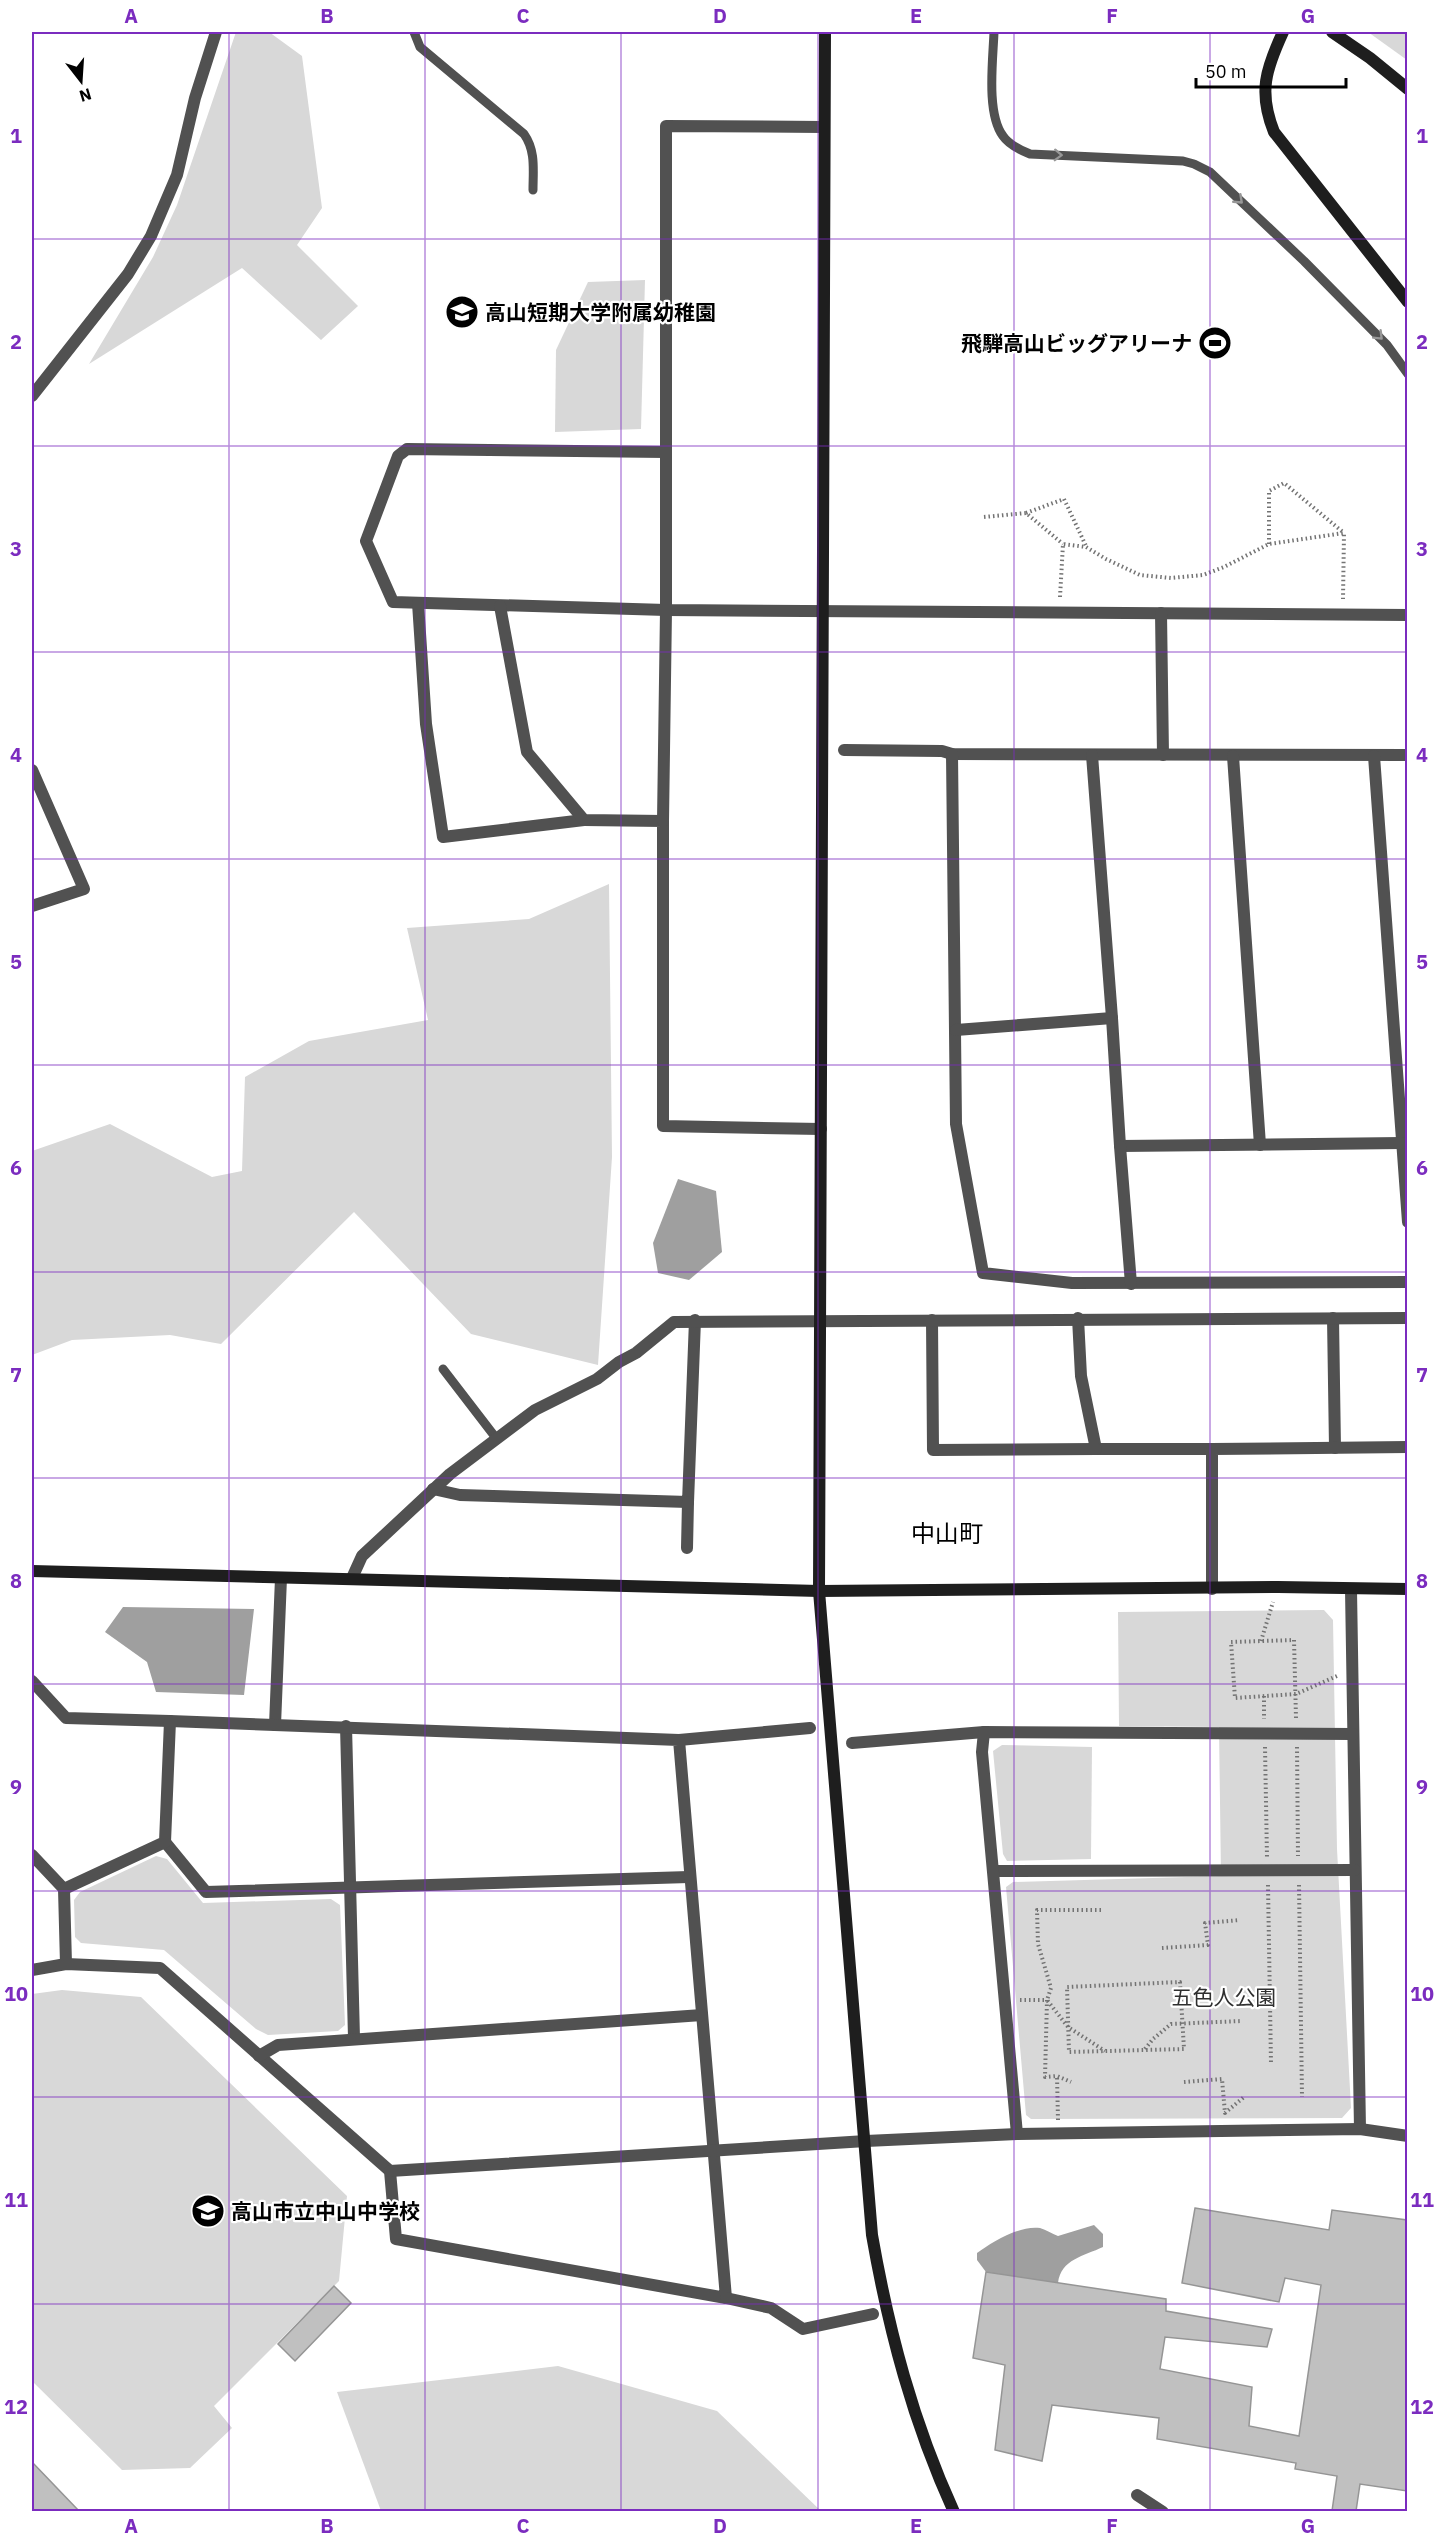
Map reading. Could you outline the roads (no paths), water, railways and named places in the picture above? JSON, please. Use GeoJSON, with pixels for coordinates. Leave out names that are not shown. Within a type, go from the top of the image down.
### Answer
{"type":"FeatureCollection","features":[{"type":"Feature","properties":{"kind":"street"},"geometry":{"type":"LineString","coordinates":[[32,396],[128,274],[151,236],[177,175],[195,98],[216,32]]}},
{"type":"Feature","properties":{"kind":"street"},"geometry":{"type":"LineString","coordinates":[[825,32],[819,1591],[853,2019],[866,2140],[872,2235],[886,2312],[916,2418],[954,2511]]}},
{"type":"Feature","properties":{"kind":"street"},"geometry":{"type":"LineString","coordinates":[[1283,32],[1268,67],[1265,85],[1265,105],[1274,132],[1407,302]]}},
{"type":"Feature","properties":{"kind":"street"},"geometry":{"type":"LineString","coordinates":[[1332,32],[1370,58],[1407,89]]}},
{"type":"Feature","properties":{"kind":"street"},"geometry":{"type":"LineString","coordinates":[[821,1129],[663,1126],[663,821],[666,610],[666,126],[823,127]]}},
{"type":"Feature","properties":{"kind":"street"},"geometry":{"type":"LineString","coordinates":[[666,452],[407,449],[398,456],[366,541],[393,602],[666,610],[1407,615]]}},
{"type":"Feature","properties":{"kind":"street"},"geometry":{"type":"LineString","coordinates":[[418,603],[426,724],[443,837],[584,820],[663,821]]}},
{"type":"Feature","properties":{"kind":"street"},"geometry":{"type":"LineString","coordinates":[[500,606],[527,752],[584,820]]}},
{"type":"Feature","properties":{"kind":"street"},"geometry":{"type":"LineString","coordinates":[[1161,613],[1163,755]]}},
{"type":"Feature","properties":{"kind":"street"},"geometry":{"type":"LineString","coordinates":[[844,750],[952,754],[1407,755]]}},
{"type":"Feature","properties":{"kind":"street"},"geometry":{"type":"LineString","coordinates":[[952,754],[956,1124],[983,1273],[1072,1283],[1407,1282]]}},
{"type":"Feature","properties":{"kind":"street"},"geometry":{"type":"LineString","coordinates":[[1092,755],[1131,1284]]}},
{"type":"Feature","properties":{"kind":"street"},"geometry":{"type":"LineString","coordinates":[[1233,756],[1260,1145]]}},
{"type":"Feature","properties":{"kind":"street"},"geometry":{"type":"LineString","coordinates":[[1374,756],[1407,1222]]}},
{"type":"Feature","properties":{"kind":"street"},"geometry":{"type":"LineString","coordinates":[[32,770],[84,889],[32,906]]}},
{"type":"Feature","properties":{"kind":"street"},"geometry":{"type":"LineString","coordinates":[[956,1030],[1112,1018]]}},
{"type":"Feature","properties":{"kind":"street"},"geometry":{"type":"LineString","coordinates":[[1120,1146],[1402,1143]]}},
{"type":"Feature","properties":{"kind":"street"},"geometry":{"type":"LineString","coordinates":[[1078,1318],[1081,1376],[1096,1449]]}},
{"type":"Feature","properties":{"kind":"street"},"geometry":{"type":"LineString","coordinates":[[1333,1318],[1335,1448]]}},
{"type":"Feature","properties":{"kind":"street"},"geometry":{"type":"LineString","coordinates":[[352,1578],[362,1556],[433,1489],[496,1438],[535,1410],[597,1379],[619,1362],[636,1353],[674,1322],[695,1320],[1407,1318]]}},
{"type":"Feature","properties":{"kind":"street"},"geometry":{"type":"LineString","coordinates":[[687,1548],[695,1320]]}},
{"type":"Feature","properties":{"kind":"street"},"geometry":{"type":"LineString","coordinates":[[932,1320],[933,1450],[1407,1447]]}},
{"type":"Feature","properties":{"kind":"street"},"geometry":{"type":"LineString","coordinates":[[1212,1449],[1212,1589]]}},
{"type":"Feature","properties":{"kind":"street"},"geometry":{"type":"LineString","coordinates":[[433,1489],[460,1495],[688,1502]]}},
{"type":"Feature","properties":{"kind":"street"},"geometry":{"type":"LineString","coordinates":[[32,1571],[819,1591],[1278,1587],[1351,1590],[1407,1589]]}},
{"type":"Feature","properties":{"kind":"street"},"geometry":{"type":"LineString","coordinates":[[275,1725],[281,1578]]}},
{"type":"Feature","properties":{"kind":"street"},"geometry":{"type":"LineString","coordinates":[[1351,1590],[1360,2129]]}},
{"type":"Feature","properties":{"kind":"street"},"geometry":{"type":"LineString","coordinates":[[32,1681],[66,1718],[346,1726],[679,1740],[810,1728]]}},
{"type":"Feature","properties":{"kind":"street"},"geometry":{"type":"LineString","coordinates":[[170,1721],[165,1842],[206,1892],[350,1890],[689,1877]]}},
{"type":"Feature","properties":{"kind":"street"},"geometry":{"type":"LineString","coordinates":[[346,1726],[354,2038]]}},
{"type":"Feature","properties":{"kind":"street"},"geometry":{"type":"LineString","coordinates":[[852,1743],[984,1732],[1353,1734]]}},
{"type":"Feature","properties":{"kind":"street"},"geometry":{"type":"LineString","coordinates":[[984,1732],[982,1752],[1017,2134]]}},
{"type":"Feature","properties":{"kind":"street"},"geometry":{"type":"LineString","coordinates":[[679,1740],[726,2298]]}},
{"type":"Feature","properties":{"kind":"street"},"geometry":{"type":"LineString","coordinates":[[64,1889],[165,1842]]}},
{"type":"Feature","properties":{"kind":"street"},"geometry":{"type":"LineString","coordinates":[[32,1855],[64,1889],[66,1964]]}},
{"type":"Feature","properties":{"kind":"street"},"geometry":{"type":"LineString","coordinates":[[994,1871],[1355,1870]]}},
{"type":"Feature","properties":{"kind":"street"},"geometry":{"type":"LineString","coordinates":[[32,1970],[66,1964],[160,1968],[390,2171],[396,2239],[726,2298],[771,2308],[803,2329],[873,2314]]}},
{"type":"Feature","properties":{"kind":"street"},"geometry":{"type":"LineString","coordinates":[[259,2056],[278,2045],[702,2015]]}},
{"type":"Feature","properties":{"kind":"street"},"geometry":{"type":"LineString","coordinates":[[390,2171],[866,2140],[1017,2134],[1360,2129],[1407,2136]]}},
{"type":"Feature","properties":{"kind":"street"},"geometry":{"type":"LineString","coordinates":[[1137,2495],[1163,2511]]}},
{"type":"Feature","properties":{"kind":"lane"},"geometry":{"type":"LineString","coordinates":[[414,32],[420,47],[524,134],[531,143],[534,157],[533,190]]}},
{"type":"Feature","properties":{"kind":"lane"},"geometry":{"type":"LineString","coordinates":[[994,32],[993,101],[996,123],[1004,138],[1030,154],[1183,161],[1210,172],[1304,261],[1387,345],[1407,374]]}},
{"type":"Feature","properties":{"kind":"lane"},"geometry":{"type":"LineString","coordinates":[[443,1369],[496,1438]]}},
{"type":"Feature","properties":{"kind":"place","name":"高山短期大学附属幼稚園"},"geometry":{"type":"Point","coordinates":[462,312]}},
{"type":"Feature","properties":{"kind":"place","name":"飛騨高山ビッグアリーナ"},"geometry":{"type":"Point","coordinates":[1215,343]}},
{"type":"Feature","properties":{"kind":"place","name":"高山市立中山中学校"},"geometry":{"type":"Point","coordinates":[208,2211]}},
{"type":"Feature","properties":{"kind":"district","name":"中山町"},"geometry":{"type":"Point","coordinates":[947,1533]}},
{"type":"Feature","properties":{"kind":"park label","name":"五色人公園"},"geometry":{"type":"Point","coordinates":[1224,1997]}}]}
